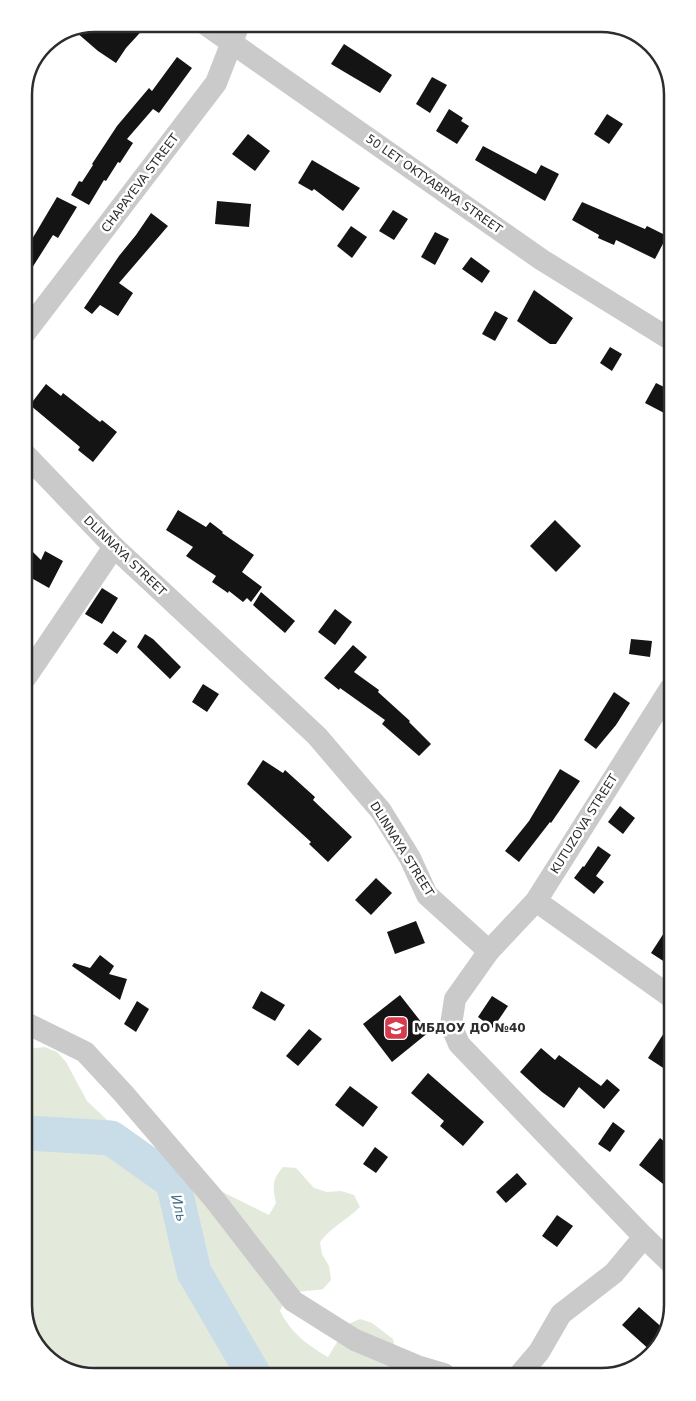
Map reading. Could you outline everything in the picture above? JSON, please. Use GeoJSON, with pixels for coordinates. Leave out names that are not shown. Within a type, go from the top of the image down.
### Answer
{"type":"FeatureCollection","features":[{"type":"Feature","properties":{"kind":"street","name":"CHAPAYEVA STREET"},"geometry":{"type":"LineString","coordinates":[[33,323],[216,83],[235,33]]}},
{"type":"Feature","properties":{"kind":"street","name":"50 LET OKTYABRYA STREET"},"geometry":{"type":"LineString","coordinates":[[235,33],[542,260],[664,336]]}},
{"type":"Feature","properties":{"kind":"street","name":"DLINNAYA STREET"},"geometry":{"type":"LineString","coordinates":[[33,462],[114,547],[317,736],[381,811],[410,858],[428,894],[489,951]]}},
{"type":"Feature","properties":{"kind":"street"},"geometry":{"type":"LineString","coordinates":[[33,667],[114,547]]}},
{"type":"Feature","properties":{"kind":"street","name":"KUTUZOVA STREET"},"geometry":{"type":"LineString","coordinates":[[489,951],[536,901],[664,698]]}},
{"type":"Feature","properties":{"kind":"street"},"geometry":{"type":"LineString","coordinates":[[536,901],[664,992]]}},
{"type":"Feature","properties":{"kind":"street"},"geometry":{"type":"LineString","coordinates":[[489,951],[455,999],[452,1025],[459,1044],[644,1238],[664,1257]]}},
{"type":"Feature","properties":{"kind":"street"},"geometry":{"type":"LineString","coordinates":[[32,1026],[85,1052],[123,1093],[214,1199],[293,1301],[355,1340],[424,1368]]}},
{"type":"Feature","properties":{"kind":"street"},"geometry":{"type":"LineString","coordinates":[[525,1368],[539,1352],[561,1314],[614,1273],[644,1238]]}},
{"type":"Feature","properties":{"kind":"shaded area"},"geometry":{"type":"Polygon","coordinates":[[[45,1047],[57,1052],[66,1062],[87,1101],[106,1119],[176,1169],[269,1215],[276,1203],[274,1188],[276,1176],[283,1167],[296,1168],[314,1188],[327,1192],[341,1191],[354,1195],[360,1207],[329,1232],[320,1242],[322,1254],[329,1266],[331,1280],[323,1289],[302,1291],[292,1295],[284,1303],[280,1311],[289,1326],[300,1338],[328,1357],[348,1324],[360,1319],[372,1323],[393,1339],[400,1368],[98,1368],[75,1365],[51,1350],[37,1330],[32,1305],[32,1049],[45,1047]]]}},
{"type":"Feature","properties":{"kind":"building"},"geometry":{"type":"Polygon","coordinates":[[[96,32],[141,32],[126,48],[116,63],[79,35],[96,32]]]}},
{"type":"Feature","properties":{"kind":"building"},"geometry":{"type":"Polygon","coordinates":[[[344,44],[392,75],[380,93],[331,64],[344,44]]]}},
{"type":"Feature","properties":{"kind":"building"},"geometry":{"type":"Polygon","coordinates":[[[177,57],[192,68],[159,113],[153,109],[127,139],[133,143],[106,181],[104,180],[89,205],[71,195],[79,181],[82,182],[117,126],[149,88],[152,91],[177,57]]]}},
{"type":"Feature","properties":{"kind":"building"},"geometry":{"type":"Polygon","coordinates":[[[432,77],[447,85],[430,113],[416,104],[432,77]]]}},
{"type":"Feature","properties":{"kind":"building"},"geometry":{"type":"Polygon","coordinates":[[[449,109],[463,118],[461,121],[469,126],[457,144],[436,131],[449,109]]]}},
{"type":"Feature","properties":{"kind":"building"},"geometry":{"type":"Polygon","coordinates":[[[607,114],[623,124],[609,144],[594,134],[607,114]]]}},
{"type":"Feature","properties":{"kind":"building"},"geometry":{"type":"Polygon","coordinates":[[[248,134],[270,151],[255,171],[232,154],[248,134]]]}},
{"type":"Feature","properties":{"kind":"building"},"geometry":{"type":"Polygon","coordinates":[[[483,146],[536,174],[541,165],[559,174],[545,201],[475,160],[483,146]]]}},
{"type":"Feature","properties":{"kind":"building"},"geometry":{"type":"Polygon","coordinates":[[[312,160],[360,188],[343,211],[314,189],[312,191],[298,183],[312,160]]]}},
{"type":"Feature","properties":{"kind":"building"},"geometry":{"type":"Polygon","coordinates":[[[57,197],[77,207],[58,238],[53,235],[33,267],[33,238],[57,197]]]}},
{"type":"Feature","properties":{"kind":"building"},"geometry":{"type":"Polygon","coordinates":[[[217,201],[251,204],[249,227],[215,224],[217,201]]]}},
{"type":"Feature","properties":{"kind":"building"},"geometry":{"type":"Polygon","coordinates":[[[582,202],[645,229],[647,226],[664,234],[664,242],[655,259],[616,240],[614,245],[598,238],[599,235],[572,220],[582,202]]]}},
{"type":"Feature","properties":{"kind":"building"},"geometry":{"type":"Polygon","coordinates":[[[393,210],[408,219],[394,240],[379,231],[393,210]]]}},
{"type":"Feature","properties":{"kind":"building"},"geometry":{"type":"Polygon","coordinates":[[[151,213],[168,226],[119,283],[133,293],[118,316],[100,305],[92,314],[84,308],[151,213]]]}},
{"type":"Feature","properties":{"kind":"building"},"geometry":{"type":"Polygon","coordinates":[[[351,226],[367,237],[352,258],[337,246],[351,226]]]}},
{"type":"Feature","properties":{"kind":"building"},"geometry":{"type":"Polygon","coordinates":[[[435,232],[449,239],[435,265],[421,257],[435,232]]]}},
{"type":"Feature","properties":{"kind":"building"},"geometry":{"type":"Polygon","coordinates":[[[471,257],[490,271],[482,283],[462,269],[471,257]]]}},
{"type":"Feature","properties":{"kind":"building"},"geometry":{"type":"Polygon","coordinates":[[[534,290],[573,318],[556,344],[550,344],[517,321],[534,290]]]}},
{"type":"Feature","properties":{"kind":"building"},"geometry":{"type":"Polygon","coordinates":[[[495,311],[508,318],[495,341],[482,334],[495,311]]]}},
{"type":"Feature","properties":{"kind":"building"},"geometry":{"type":"Polygon","coordinates":[[[610,347],[622,354],[612,371],[600,363],[610,347]]]}},
{"type":"Feature","properties":{"kind":"building"},"geometry":{"type":"Polygon","coordinates":[[[656,383],[664,387],[664,413],[645,403],[656,383]]]}},
{"type":"Feature","properties":{"kind":"building"},"geometry":{"type":"Polygon","coordinates":[[[46,384],[61,396],[63,393],[100,422],[102,420],[117,432],[93,462],[78,450],[80,447],[33,407],[33,401],[46,384]]]}},
{"type":"Feature","properties":{"kind":"building"},"geometry":{"type":"Polygon","coordinates":[[[178,510],[206,527],[210,522],[222,533],[254,555],[242,572],[262,587],[251,602],[247,598],[243,602],[229,591],[228,593],[212,582],[216,576],[186,556],[193,547],[166,530],[178,510]]]}},
{"type":"Feature","properties":{"kind":"building"},"geometry":{"type":"Polygon","coordinates":[[[555,520],[581,546],[556,572],[530,546],[555,520]]]}},
{"type":"Feature","properties":{"kind":"building"},"geometry":{"type":"Polygon","coordinates":[[[45,551],[63,561],[49,588],[33,579],[33,552],[41,560],[45,551]]]}},
{"type":"Feature","properties":{"kind":"building"},"geometry":{"type":"Polygon","coordinates":[[[102,588],[118,598],[102,624],[85,614],[102,588]]]}},
{"type":"Feature","properties":{"kind":"building"},"geometry":{"type":"Polygon","coordinates":[[[261,592],[295,621],[285,633],[253,605],[261,592]]]}},
{"type":"Feature","properties":{"kind":"building"},"geometry":{"type":"Polygon","coordinates":[[[335,609],[352,622],[335,645],[318,632],[335,609]]]}},
{"type":"Feature","properties":{"kind":"building"},"geometry":{"type":"Polygon","coordinates":[[[113,631],[127,641],[117,654],[103,644],[113,631]]]}},
{"type":"Feature","properties":{"kind":"building"},"geometry":{"type":"Polygon","coordinates":[[[145,634],[153,639],[181,667],[170,679],[137,647],[145,634]]]}},
{"type":"Feature","properties":{"kind":"building"},"geometry":{"type":"Polygon","coordinates":[[[631,639],[652,641],[650,657],[629,654],[631,639]]]}},
{"type":"Feature","properties":{"kind":"building"},"geometry":{"type":"Polygon","coordinates":[[[353,645],[367,657],[354,672],[379,690],[378,692],[410,721],[431,744],[419,756],[382,724],[385,720],[324,678],[353,645]]]}},
{"type":"Feature","properties":{"kind":"building"},"geometry":{"type":"Polygon","coordinates":[[[203,684],[219,694],[207,712],[192,702],[203,684]]]}},
{"type":"Feature","properties":{"kind":"building"},"geometry":{"type":"Polygon","coordinates":[[[614,692],[630,703],[616,725],[596,749],[584,740],[614,692]]]}},
{"type":"Feature","properties":{"kind":"building"},"geometry":{"type":"Polygon","coordinates":[[[263,760],[283,773],[285,770],[315,797],[313,800],[352,837],[328,862],[309,844],[311,842],[247,784],[263,760]]]}},
{"type":"Feature","properties":{"kind":"building"},"geometry":{"type":"Polygon","coordinates":[[[560,769],[580,781],[551,823],[519,862],[505,851],[529,821],[560,769]]]}},
{"type":"Feature","properties":{"kind":"building"},"geometry":{"type":"Polygon","coordinates":[[[620,806],[635,818],[623,834],[608,822],[620,806]]]}},
{"type":"Feature","properties":{"kind":"building"},"geometry":{"type":"Polygon","coordinates":[[[598,846],[611,855],[596,876],[604,882],[594,894],[574,878],[598,846]]]}},
{"type":"Feature","properties":{"kind":"building"},"geometry":{"type":"Polygon","coordinates":[[[376,878],[392,893],[371,915],[355,900],[376,878]]]}},
{"type":"Feature","properties":{"kind":"building"},"geometry":{"type":"Polygon","coordinates":[[[416,921],[425,943],[395,954],[387,932],[416,921]]]}},
{"type":"Feature","properties":{"kind":"building"},"geometry":{"type":"Polygon","coordinates":[[[664,933],[664,961],[651,953],[664,933]]]}},
{"type":"Feature","properties":{"kind":"building"},"geometry":{"type":"Polygon","coordinates":[[[100,955],[114,966],[109,974],[127,979],[120,1000],[72,966],[74,963],[90,968],[100,955]]]}},
{"type":"Feature","properties":{"kind":"building"},"geometry":{"type":"Polygon","coordinates":[[[261,991],[285,1005],[275,1021],[252,1008],[261,991]]]}},
{"type":"Feature","properties":{"kind":"building","name":"МБДОУ ДО №40"},"geometry":{"type":"Polygon","coordinates":[[[400,995],[429,1032],[392,1062],[363,1024],[400,995]]]}},
{"type":"Feature","properties":{"kind":"building"},"geometry":{"type":"Polygon","coordinates":[[[492,996],[508,1006],[493,1028],[478,1017],[492,996]]]}},
{"type":"Feature","properties":{"kind":"building"},"geometry":{"type":"Polygon","coordinates":[[[137,1001],[149,1009],[136,1032],[124,1024],[137,1001]]]}},
{"type":"Feature","properties":{"kind":"building"},"geometry":{"type":"Polygon","coordinates":[[[309,1029],[322,1039],[298,1066],[286,1056],[309,1029]]]}},
{"type":"Feature","properties":{"kind":"building"},"geometry":{"type":"Polygon","coordinates":[[[664,1033],[664,1068],[648,1058],[664,1033]]]}},
{"type":"Feature","properties":{"kind":"building"},"geometry":{"type":"Polygon","coordinates":[[[541,1048],[555,1060],[559,1055],[601,1086],[607,1079],[620,1090],[604,1109],[579,1087],[564,1108],[542,1092],[520,1072],[541,1048]]]}},
{"type":"Feature","properties":{"kind":"building"},"geometry":{"type":"Polygon","coordinates":[[[428,1073],[484,1122],[463,1146],[440,1126],[444,1121],[411,1093],[428,1073]]]}},
{"type":"Feature","properties":{"kind":"building"},"geometry":{"type":"Polygon","coordinates":[[[350,1086],[378,1107],[363,1127],[335,1105],[350,1086]]]}},
{"type":"Feature","properties":{"kind":"building"},"geometry":{"type":"Polygon","coordinates":[[[613,1122],[625,1131],[610,1152],[598,1144],[613,1122]]]}},
{"type":"Feature","properties":{"kind":"building"},"geometry":{"type":"Polygon","coordinates":[[[660,1138],[664,1141],[664,1185],[639,1165],[660,1138]]]}},
{"type":"Feature","properties":{"kind":"building"},"geometry":{"type":"Polygon","coordinates":[[[375,1147],[388,1157],[376,1173],[363,1164],[375,1147]]]}},
{"type":"Feature","properties":{"kind":"building"},"geometry":{"type":"Polygon","coordinates":[[[517,1173],[527,1184],[506,1203],[496,1192],[517,1173]]]}},
{"type":"Feature","properties":{"kind":"building"},"geometry":{"type":"Polygon","coordinates":[[[557,1215],[573,1226],[557,1247],[542,1236],[557,1215]]]}},
{"type":"Feature","properties":{"kind":"building"},"geometry":{"type":"Polygon","coordinates":[[[639,1307],[660,1326],[647,1348],[622,1325],[639,1307]]]}},
{"type":"Feature","properties":{"kind":"waterway","name":"Иль"},"geometry":{"type":"LineString","coordinates":[[32,1133],[111,1138],[173,1182],[194,1272],[250,1368]]}},
{"type":"Feature","properties":{"kind":"place","name":"МБДОУ ДО №40"},"geometry":{"type":"Point","coordinates":[396,1028]}}]}
